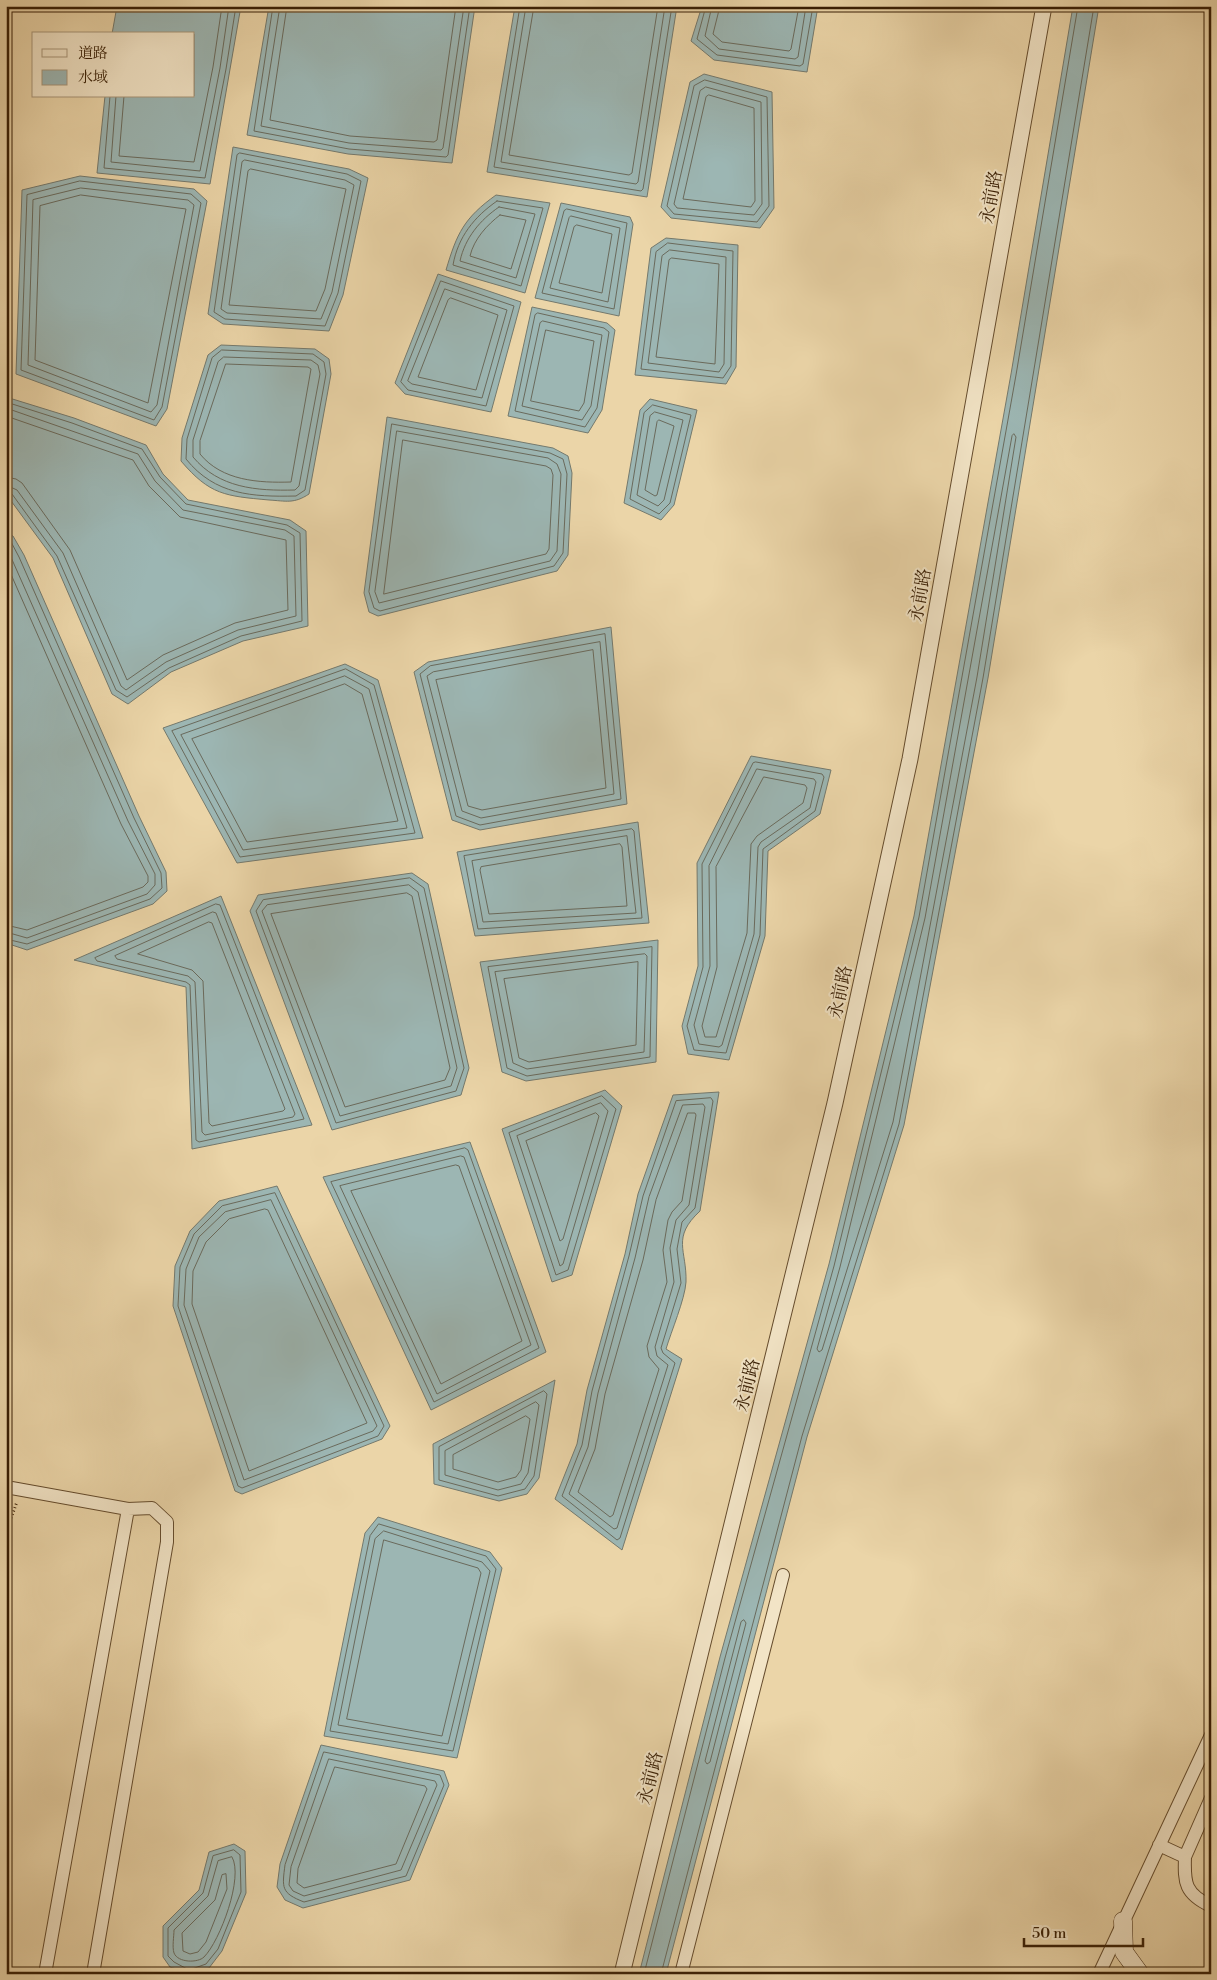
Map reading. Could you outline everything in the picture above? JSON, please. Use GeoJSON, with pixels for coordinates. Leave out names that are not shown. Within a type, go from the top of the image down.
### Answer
{"type":"FeatureCollection","features":[{"type":"Feature","properties":{"kind":"main road"},"geometry":{"type":"LineString","coordinates":[[1124,1921],[1124,1952],[1140,1974]]}},
{"type":"Feature","properties":{"kind":"street","name":"永前路"},"geometry":{"type":"LineString","coordinates":[[622,1974],[835,1103],[910,758],[1044,6]]}},
{"type":"Feature","properties":{"kind":"street"},"geometry":{"type":"LineString","coordinates":[[6,1487],[128,1509],[152,1508],[167,1522],[167,1542],[93,1974]]}},
{"type":"Feature","properties":{"kind":"street"},"geometry":{"type":"LineString","coordinates":[[45,1974],[128,1509]]}},
{"type":"Feature","properties":{"kind":"street"},"geometry":{"type":"LineString","coordinates":[[681,1974],[783,1575]]}},
{"type":"Feature","properties":{"kind":"street"},"geometry":{"type":"LineString","coordinates":[[1099,1974],[1211,1735]]}},
{"type":"Feature","properties":{"kind":"street"},"geometry":{"type":"LineString","coordinates":[[1211,1798],[1185,1857],[1184,1881],[1197,1900],[1211,1906]]}},
{"type":"Feature","properties":{"kind":"street"},"geometry":{"type":"LineString","coordinates":[[1159,1845],[1185,1857]]}},
{"type":"Feature","properties":{"kind":"path"},"geometry":{"type":"LineString","coordinates":[[6,1531],[21,1489]]}},
{"type":"Feature","properties":{"kind":"water"},"geometry":{"type":"Polygon","coordinates":[[[117,6],[241,6],[210,184],[97,173],[105,98],[195,98],[195,32],[112,32],[117,6]]]}},
{"type":"Feature","properties":{"kind":"water"},"geometry":{"type":"Polygon","coordinates":[[[269,6],[475,6],[452,163],[348,154],[247,135],[269,6]]]}},
{"type":"Feature","properties":{"kind":"water"},"geometry":{"type":"Polygon","coordinates":[[[515,6],[677,6],[647,197],[487,172],[515,6]]]}},
{"type":"Feature","properties":{"kind":"water"},"geometry":{"type":"Polygon","coordinates":[[[702,6],[818,6],[807,72],[714,60],[691,41],[702,6]]]}},
{"type":"Feature","properties":{"kind":"water"},"geometry":{"type":"Polygon","coordinates":[[[1073,6],[1099,6],[988,678],[904,1125],[807,1437],[666,1974],[639,1974],[720,1657],[829,1264],[914,916],[1011,374],[1073,6]]]}},
{"type":"Feature","properties":{"kind":"water"},"geometry":{"type":"Polygon","coordinates":[[[704,74],[772,92],[774,208],[760,228],[671,218],[661,207],[690,82],[704,74]]]}},
{"type":"Feature","properties":{"kind":"water"},"geometry":{"type":"Polygon","coordinates":[[[233,147],[349,169],[368,178],[343,295],[329,331],[223,324],[208,314],[233,147]]]}},
{"type":"Feature","properties":{"kind":"water"},"geometry":{"type":"Polygon","coordinates":[[[80,176],[194,189],[207,201],[167,409],[156,426],[16,374],[22,190],[80,176]]]}},
{"type":"Feature","properties":{"kind":"water"},"geometry":{"type":"Polygon","coordinates":[[[496,195],[550,203],[525,293],[446,270],[463,227],[476,211],[496,195]]]}},
{"type":"Feature","properties":{"kind":"water"},"geometry":{"type":"Polygon","coordinates":[[[561,203],[630,217],[633,224],[619,316],[535,298],[561,203]]]}},
{"type":"Feature","properties":{"kind":"water"},"geometry":{"type":"Polygon","coordinates":[[[666,238],[738,245],[736,367],[726,384],[635,375],[651,248],[666,238]]]}},
{"type":"Feature","properties":{"kind":"water"},"geometry":{"type":"Polygon","coordinates":[[[438,274],[521,302],[491,412],[405,394],[395,383],[438,274]]]}},
{"type":"Feature","properties":{"kind":"water"},"geometry":{"type":"Polygon","coordinates":[[[532,307],[607,323],[615,330],[602,410],[588,433],[508,416],[532,307]]]}},
{"type":"Feature","properties":{"kind":"water"},"geometry":{"type":"Polygon","coordinates":[[[221,345],[315,349],[329,359],[331,374],[309,494],[304,497],[294,501],[285,501],[229,495],[219,492],[201,481],[181,461],[182,438],[208,355],[221,345]]]}},
{"type":"Feature","properties":{"kind":"water"},"geometry":{"type":"Polygon","coordinates":[[[6,397],[74,418],[146,445],[163,474],[188,500],[290,520],[306,531],[308,626],[243,641],[171,672],[128,704],[112,694],[53,558],[6,494],[6,397]]]}},
{"type":"Feature","properties":{"kind":"water"},"geometry":{"type":"Polygon","coordinates":[[[650,399],[697,410],[674,505],[661,520],[624,503],[640,410],[650,399]]]}},
{"type":"Feature","properties":{"kind":"water"},"geometry":{"type":"Polygon","coordinates":[[[387,417],[553,448],[568,456],[572,473],[568,555],[557,571],[378,616],[369,612],[364,593],[387,417]]]}},
{"type":"Feature","properties":{"kind":"water"},"geometry":{"type":"Polygon","coordinates":[[[6,533],[13,536],[24,555],[139,816],[166,872],[167,891],[153,904],[27,950],[6,943],[6,533]]]}},
{"type":"Feature","properties":{"kind":"water"},"geometry":{"type":"Polygon","coordinates":[[[611,627],[627,804],[480,830],[452,820],[414,672],[428,662],[611,627]]]}},
{"type":"Feature","properties":{"kind":"water"},"geometry":{"type":"Polygon","coordinates":[[[345,664],[378,680],[423,838],[237,863],[163,728],[345,664]]]}},
{"type":"Feature","properties":{"kind":"water"},"geometry":{"type":"Polygon","coordinates":[[[751,756],[831,770],[820,814],[768,851],[765,936],[729,1060],[688,1054],[682,1026],[698,966],[697,863],[751,756]]]}},
{"type":"Feature","properties":{"kind":"water"},"geometry":{"type":"Polygon","coordinates":[[[638,822],[649,923],[475,936],[457,852],[638,822]]]}},
{"type":"Feature","properties":{"kind":"water"},"geometry":{"type":"Polygon","coordinates":[[[412,873],[428,884],[469,1068],[461,1095],[332,1130],[250,911],[258,895],[412,873]]]}},
{"type":"Feature","properties":{"kind":"water"},"geometry":{"type":"Polygon","coordinates":[[[221,896],[312,1125],[192,1149],[186,987],[74,960],[221,896]]]}},
{"type":"Feature","properties":{"kind":"water"},"geometry":{"type":"Polygon","coordinates":[[[658,940],[656,1062],[526,1081],[502,1072],[480,962],[658,940]]]}},
{"type":"Feature","properties":{"kind":"water"},"geometry":{"type":"Polygon","coordinates":[[[605,1090],[622,1106],[572,1275],[552,1282],[502,1129],[605,1090]]]}},
{"type":"Feature","properties":{"kind":"water"},"geometry":{"type":"Polygon","coordinates":[[[719,1092],[700,1211],[691,1220],[683,1237],[682,1245],[686,1271],[685,1289],[666,1349],[682,1359],[622,1550],[555,1499],[577,1444],[587,1390],[625,1254],[638,1194],[673,1095],[719,1092]]]}},
{"type":"Feature","properties":{"kind":"water"},"geometry":{"type":"Polygon","coordinates":[[[470,1142],[546,1352],[431,1410],[323,1177],[470,1142]]]}},
{"type":"Feature","properties":{"kind":"water"},"geometry":{"type":"Polygon","coordinates":[[[277,1186],[390,1426],[382,1439],[242,1494],[235,1491],[173,1306],[175,1266],[190,1231],[219,1201],[277,1186]]]}},
{"type":"Feature","properties":{"kind":"water"},"geometry":{"type":"Polygon","coordinates":[[[555,1380],[539,1478],[527,1494],[499,1501],[434,1484],[433,1444],[555,1380]]]}},
{"type":"Feature","properties":{"kind":"water"},"geometry":{"type":"Polygon","coordinates":[[[378,1517],[490,1552],[502,1568],[457,1758],[324,1736],[365,1533],[378,1517]]]}},
{"type":"Feature","properties":{"kind":"water"},"geometry":{"type":"Polygon","coordinates":[[[321,1745],[444,1771],[449,1785],[410,1880],[303,1908],[285,1900],[277,1887],[280,1864],[321,1745]]]}},
{"type":"Feature","properties":{"kind":"water"},"geometry":{"type":"Polygon","coordinates":[[[234,1844],[245,1851],[246,1893],[222,1951],[209,1968],[189,1973],[170,1967],[163,1957],[163,1926],[199,1890],[209,1852],[234,1844]]]}}]}
